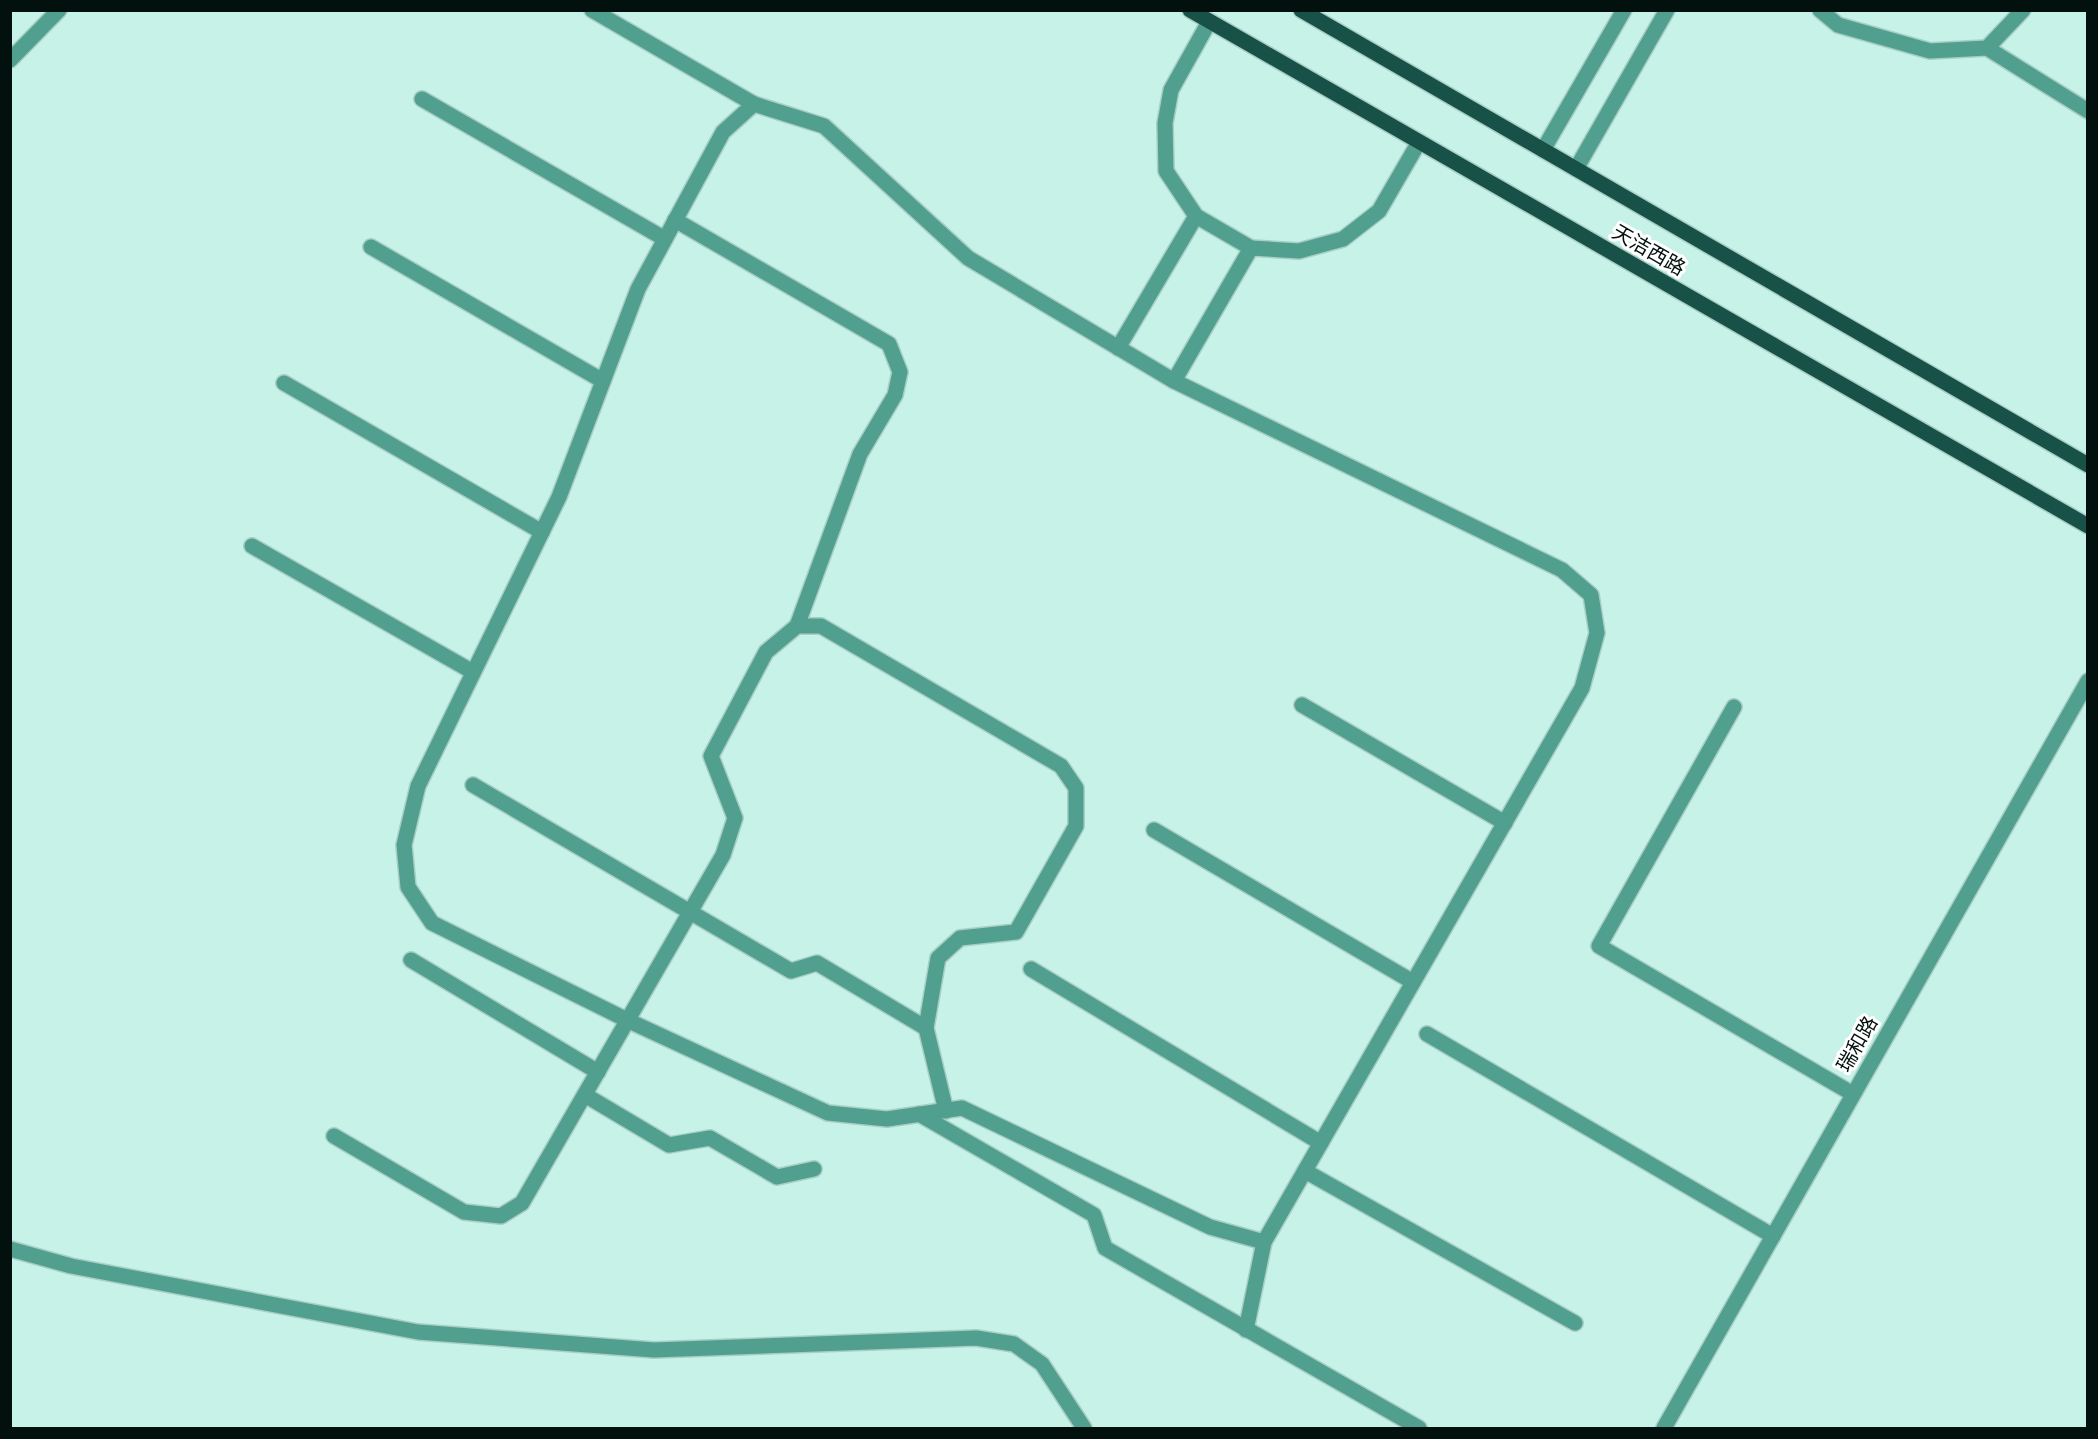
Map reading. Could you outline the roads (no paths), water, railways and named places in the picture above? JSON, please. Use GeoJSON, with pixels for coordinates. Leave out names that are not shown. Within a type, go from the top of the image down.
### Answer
{"type":"FeatureCollection","features":[{"type":"Feature","properties":{"kind":"main road","name":"天洁西路"},"geometry":{"type":"LineString","coordinates":[[1190,10],[2088,526]]}},
{"type":"Feature","properties":{"kind":"main road","name":"天洁西路"},"geometry":{"type":"LineString","coordinates":[[1301,10],[2088,465]]}},
{"type":"Feature","properties":{"kind":"street"},"geometry":{"type":"LineString","coordinates":[[10,60],[59,10]]}},
{"type":"Feature","properties":{"kind":"street"},"geometry":{"type":"LineString","coordinates":[[592,10],[754,104],[824,126],[968,258],[1174,381],[1562,570],[1591,596],[1597,633],[1582,688],[1264,1242],[1246,1330]]}},
{"type":"Feature","properties":{"kind":"street"},"geometry":{"type":"LineString","coordinates":[[1543,150],[1624,10]]}},
{"type":"Feature","properties":{"kind":"street"},"geometry":{"type":"LineString","coordinates":[[1576,169],[1667,10]]}},
{"type":"Feature","properties":{"kind":"street"},"geometry":{"type":"LineString","coordinates":[[1820,10],[1838,25],[1930,51],[1987,48],[2088,111]]}},
{"type":"Feature","properties":{"kind":"street"},"geometry":{"type":"LineString","coordinates":[[1987,48],[2023,10]]}},
{"type":"Feature","properties":{"kind":"street"},"geometry":{"type":"LineString","coordinates":[[1209,22],[1171,90],[1165,123],[1166,171],[1196,216],[1251,248],[1299,251],[1343,239],[1379,211],[1419,142]]}},
{"type":"Feature","properties":{"kind":"street"},"geometry":{"type":"LineString","coordinates":[[422,99],[665,239]]}},
{"type":"Feature","properties":{"kind":"street"},"geometry":{"type":"LineString","coordinates":[[754,104],[723,132],[638,289],[559,497],[418,786],[404,845],[408,887],[432,922],[628,1021],[828,1113],[887,1119],[962,1108],[1210,1227],[1264,1242]]}},
{"type":"Feature","properties":{"kind":"street"},"geometry":{"type":"LineString","coordinates":[[1118,348],[1196,216]]}},
{"type":"Feature","properties":{"kind":"street"},"geometry":{"type":"LineString","coordinates":[[334,1136],[464,1212],[501,1216],[522,1203],[723,855],[735,818],[711,756],[766,652],[797,626],[860,454],[896,395],[900,372],[889,344],[675,220]]}},
{"type":"Feature","properties":{"kind":"street"},"geometry":{"type":"LineString","coordinates":[[370,247],[603,381]]}},
{"type":"Feature","properties":{"kind":"street"},"geometry":{"type":"LineString","coordinates":[[1174,381],[1251,248]]}},
{"type":"Feature","properties":{"kind":"street"},"geometry":{"type":"LineString","coordinates":[[284,383],[542,532]]}},
{"type":"Feature","properties":{"kind":"street"},"geometry":{"type":"LineString","coordinates":[[252,546],[473,672]]}},
{"type":"Feature","properties":{"kind":"street"},"geometry":{"type":"LineString","coordinates":[[797,626],[821,626],[1061,766],[1076,788],[1076,826],[1016,932],[960,938],[938,958],[926,1028],[946,1111]]}},
{"type":"Feature","properties":{"kind":"street","name":"瑞和路"},"geometry":{"type":"LineString","coordinates":[[1664,1428],[2088,681]]}},
{"type":"Feature","properties":{"kind":"street"},"geometry":{"type":"LineString","coordinates":[[1302,705],[1505,823]]}},
{"type":"Feature","properties":{"kind":"street"},"geometry":{"type":"LineString","coordinates":[[1734,707],[1599,946],[1853,1094]]}},
{"type":"Feature","properties":{"kind":"street"},"geometry":{"type":"LineString","coordinates":[[473,785],[791,971],[817,963],[926,1028]]}},
{"type":"Feature","properties":{"kind":"street"},"geometry":{"type":"LineString","coordinates":[[1154,830],[1413,982]]}},
{"type":"Feature","properties":{"kind":"street"},"geometry":{"type":"LineString","coordinates":[[411,960],[598,1072]]}},
{"type":"Feature","properties":{"kind":"street"},"geometry":{"type":"LineString","coordinates":[[1031,969],[1321,1143]]}},
{"type":"Feature","properties":{"kind":"street"},"geometry":{"type":"LineString","coordinates":[[1427,1034],[1773,1236]]}},
{"type":"Feature","properties":{"kind":"street"},"geometry":{"type":"LineString","coordinates":[[585,1095],[669,1145],[710,1138],[777,1177],[814,1169]]}},
{"type":"Feature","properties":{"kind":"street"},"geometry":{"type":"LineString","coordinates":[[919,1114],[1094,1215],[1105,1248],[1419,1428]]}},
{"type":"Feature","properties":{"kind":"street"},"geometry":{"type":"LineString","coordinates":[[1305,1171],[1575,1323]]}},
{"type":"Feature","properties":{"kind":"street"},"geometry":{"type":"LineString","coordinates":[[10,1249],[71,1266],[418,1332],[654,1350],[976,1338],[1014,1344],[1042,1364],[1084,1428]]}}]}
